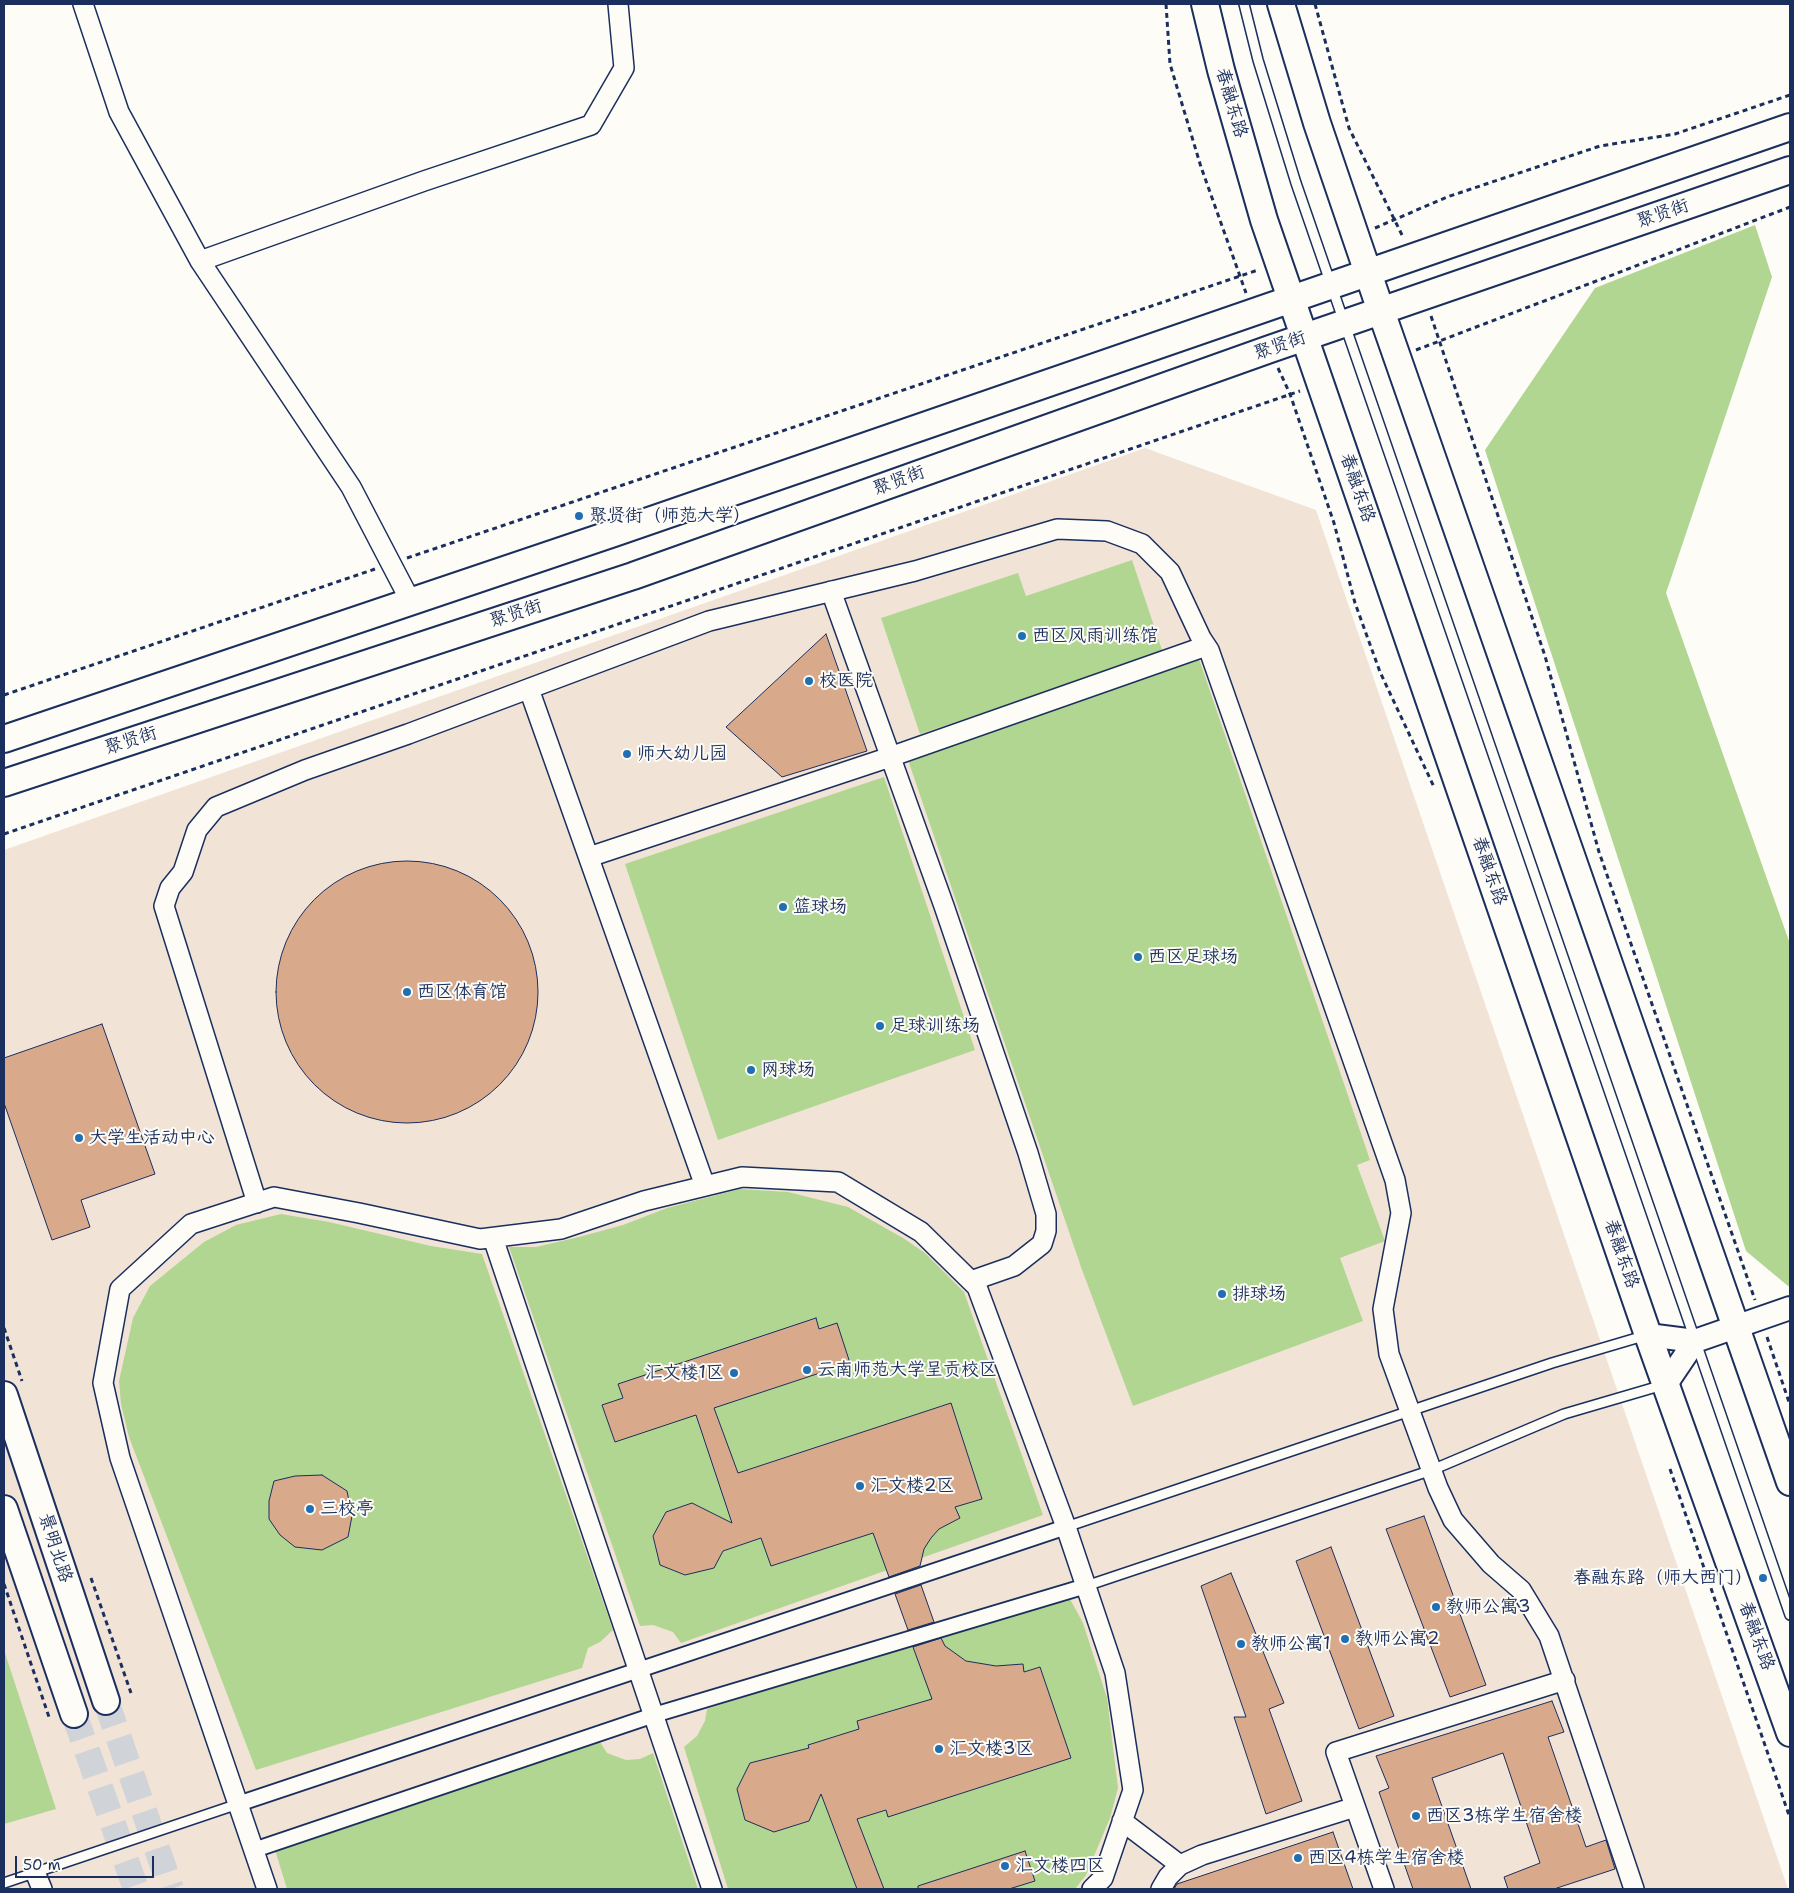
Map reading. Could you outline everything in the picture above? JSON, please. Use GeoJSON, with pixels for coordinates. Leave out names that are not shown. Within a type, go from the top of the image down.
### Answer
{"type":"FeatureCollection","features":[{"type":"Feature","properties":{"kind":"main road","name":"春融东路"},"geometry":{"type":"LineString","coordinates":[[1205,4],[1221,70],[1264,220],[1648,1335],[1790,1733]]}},
{"type":"Feature","properties":{"kind":"main road"},"geometry":{"type":"LineString","coordinates":[[1280,4],[1316,123],[1790,1482]]}},
{"type":"Feature","properties":{"kind":"main road"},"geometry":{"type":"LineString","coordinates":[[4,739],[411,602],[1790,127]]}},
{"type":"Feature","properties":{"kind":"main road","name":"聚贤街"},"geometry":{"type":"LineString","coordinates":[[4,783],[633,576],[1270,349],[1790,170]]}},
{"type":"Feature","properties":{"kind":"main road","name":"景明北路"},"geometry":{"type":"LineString","coordinates":[[4,1394],[106,1701]]}},
{"type":"Feature","properties":{"kind":"main road","name":"景明北路"},"geometry":{"type":"LineString","coordinates":[[4,1509],[62,1717]]}},
{"type":"Feature","properties":{"kind":"street"},"geometry":{"type":"LineString","coordinates":[[83,4],[119,112],[200,261],[351,487],[411,602]]}},
{"type":"Feature","properties":{"kind":"street"},"geometry":{"type":"LineString","coordinates":[[200,261],[591,124],[624,68],[618,4]]}},
{"type":"Feature","properties":{"kind":"street"},"geometry":{"type":"LineString","coordinates":[[257,1203],[164,906],[170,888],[183,872],[197,830],[216,807],[305,770],[529,689],[709,620],[915,571],[1057,529],[1107,531],[1142,544],[1170,572],[1206,646],[1395,1180],[1401,1213],[1383,1309],[1389,1354],[1410,1412],[1432,1470],[1454,1520],[1491,1564],[1521,1590],[1549,1636],[1634,1889]]}},
{"type":"Feature","properties":{"kind":"street"},"geometry":{"type":"LineString","coordinates":[[831,591],[981,1016],[1028,1153],[1046,1214],[1046,1231],[1042,1244],[1014,1266],[971,1281]]}},
{"type":"Feature","properties":{"kind":"street"},"geometry":{"type":"LineString","coordinates":[[589,857],[890,757],[1206,646]]}},
{"type":"Feature","properties":{"kind":"street"},"geometry":{"type":"LineString","coordinates":[[529,689],[705,1186]]}},
{"type":"Feature","properties":{"kind":"street"},"geometry":{"type":"LineString","coordinates":[[267,1889],[120,1458],[103,1383],[120,1289],[191,1224],[274,1197],[358,1213],[480,1240],[561,1229],[644,1201],[742,1177],[838,1182],[921,1232],[977,1287],[1066,1527],[1115,1673],[1133,1790],[1103,1878],[1092,1889]]}},
{"type":"Feature","properties":{"kind":"street"},"geometry":{"type":"LineString","coordinates":[[493,1238],[712,1889]]}},
{"type":"Feature","properties":{"kind":"street"},"geometry":{"type":"LineString","coordinates":[[1648,1335],[1694,1341],[1790,1308]]}},
{"type":"Feature","properties":{"kind":"street"},"geometry":{"type":"LineString","coordinates":[[1666,1384],[1694,1341]]}},
{"type":"Feature","properties":{"kind":"street"},"geometry":{"type":"LineString","coordinates":[[238,1804],[1066,1527]]}},
{"type":"Feature","properties":{"kind":"street"},"geometry":{"type":"LineString","coordinates":[[254,1850],[654,1715],[1086,1586]]}},
{"type":"Feature","properties":{"kind":"street"},"geometry":{"type":"LineString","coordinates":[[1384,1889],[1336,1752],[1565,1680]]}},
{"type":"Feature","properties":{"kind":"street"},"geometry":{"type":"LineString","coordinates":[[1161,1889],[1168,1876],[1180,1865],[1202,1855],[1355,1807]]}},
{"type":"Feature","properties":{"kind":"street"},"geometry":{"type":"LineString","coordinates":[[1122,1821],[1180,1865]]}},
{"type":"Feature","properties":{"kind":"lane"},"geometry":{"type":"LineString","coordinates":[[1244,4],[1293,173],[1790,1615]]}},
{"type":"Feature","properties":{"kind":"lane"},"geometry":{"type":"LineString","coordinates":[[1066,1527],[1552,1364],[1648,1335]]}},
{"type":"Feature","properties":{"kind":"lane"},"geometry":{"type":"LineString","coordinates":[[1086,1586],[1432,1470],[1564,1414],[1666,1384]]}},
{"type":"Feature","properties":{"kind":"lane"},"geometry":{"type":"LineString","coordinates":[[4,1883],[39,1881],[238,1804]]}},
{"type":"Feature","properties":{"kind":"path"},"geometry":{"type":"LineString","coordinates":[[1166,4],[1170,64],[1238,277],[1254,311]]}},
{"type":"Feature","properties":{"kind":"path"},"geometry":{"type":"LineString","coordinates":[[1315,4],[1349,128],[1396,220],[1411,257]]}},
{"type":"Feature","properties":{"kind":"path"},"geometry":{"type":"LineString","coordinates":[[1355,235],[1396,220],[1447,197],[1600,146],[1675,134],[1790,95]]}},
{"type":"Feature","properties":{"kind":"path"},"geometry":{"type":"LineString","coordinates":[[1397,357],[1604,276],[1790,207]]}},
{"type":"Feature","properties":{"kind":"path"},"geometry":{"type":"LineString","coordinates":[[4,695],[1279,262]]}},
{"type":"Feature","properties":{"kind":"path"},"geometry":{"type":"LineString","coordinates":[[1424,296],[1545,656],[1599,852],[1790,1405]]}},
{"type":"Feature","properties":{"kind":"path"},"geometry":{"type":"LineString","coordinates":[[1270,349],[1290,394],[1334,522],[1355,603],[1377,663],[1437,797]]}},
{"type":"Feature","properties":{"kind":"path"},"geometry":{"type":"LineString","coordinates":[[4,834],[1321,384]]}},
{"type":"Feature","properties":{"kind":"path"},"geometry":{"type":"LineString","coordinates":[[1669,1465],[1790,1818]]}},
{"type":"Feature","properties":{"kind":"path"},"geometry":{"type":"LineString","coordinates":[[4,1584],[62,1717]]}},
{"type":"Feature","properties":{"kind":"shaded area","name":"云南师范大学呈贡校区"},"geometry":{"type":"Polygon","coordinates":[[[1145,448],[1316,510],[1788,1889],[4,1889],[4,850],[1145,448]]]}},
{"type":"Feature","properties":{"kind":"green space"},"geometry":{"type":"Polygon","coordinates":[[[1755,225],[1772,277],[1666,593],[1790,944],[1790,1285],[1788,1286],[1746,1251],[1485,450],[1595,288],[1755,225]]]}},
{"type":"Feature","properties":{"kind":"green space","name":"西区风雨训练馆"},"geometry":{"type":"Polygon","coordinates":[[[1132,560],[1163,653],[920,734],[881,618],[1018,573],[1026,596],[1132,560]]]}},
{"type":"Feature","properties":{"kind":"green space","name":"西区足球场"},"geometry":{"type":"Polygon","coordinates":[[[1198,656],[1370,1160],[1357,1165],[1385,1241],[1340,1258],[1363,1321],[1133,1406],[1081,1267],[906,754],[1198,656]]]}},
{"type":"Feature","properties":{"kind":"green space","name":"篮球场"},"geometry":{"type":"Polygon","coordinates":[[[884,777],[975,1050],[718,1140],[625,864],[884,777]]]}},
{"type":"Feature","properties":{"kind":"green space"},"geometry":{"type":"Polygon","coordinates":[[[740,1189],[788,1192],[848,1207],[903,1238],[925,1253],[964,1292],[1043,1515],[681,1643],[673,1632],[653,1625],[640,1626],[509,1247],[536,1247],[579,1237],[623,1225],[667,1208],[740,1189]]]}},
{"type":"Feature","properties":{"kind":"green space"},"geometry":{"type":"Polygon","coordinates":[[[281,1214],[329,1222],[431,1246],[482,1254],[613,1630],[600,1642],[588,1648],[582,1668],[256,1770],[129,1437],[121,1404],[119,1381],[133,1318],[150,1286],[204,1242],[236,1225],[281,1214]]]}},
{"type":"Feature","properties":{"kind":"green space"},"geometry":{"type":"Polygon","coordinates":[[[1064,1588],[1083,1623],[1107,1698],[1118,1788],[1110,1818],[1086,1875],[1075,1889],[728,1889],[684,1747],[697,1736],[705,1721],[707,1709],[1064,1588]]]}},
{"type":"Feature","properties":{"kind":"green space"},"geometry":{"type":"Polygon","coordinates":[[[4,1650],[56,1809],[4,1824],[4,1650]]]}},
{"type":"Feature","properties":{"kind":"green space"},"geometry":{"type":"Polygon","coordinates":[[[600,1742],[607,1753],[626,1760],[640,1759],[653,1753],[698,1889],[287,1889],[272,1840],[600,1742]]]}},
{"type":"Feature","properties":{"kind":"building","name":"校医院"},"geometry":{"type":"Polygon","coordinates":[[[826,634],[867,751],[782,777],[726,727],[826,634]]]}},
{"type":"Feature","properties":{"kind":"building","name":"西区体育馆"},"geometry":{"type":"Polygon","coordinates":[[[394,861],[420,861],[445,866],[469,876],[500,899],[523,930],[533,954],[538,979],[538,1005],[533,1030],[523,1054],[500,1085],[469,1108],[445,1118],[420,1123],[394,1123],[369,1118],[345,1108],[324,1094],[305,1075],[291,1054],[281,1030],[276,1005],[276,979],[281,954],[291,930],[305,909],[324,890],[345,876],[369,866],[394,861]]]}},
{"type":"Feature","properties":{"kind":"building","name":"大学生活动中心"},"geometry":{"type":"Polygon","coordinates":[[[102,1024],[155,1174],[81,1200],[90,1227],[52,1240],[4,1103],[4,1058],[102,1024]]]}},
{"type":"Feature","properties":{"kind":"building","name":"汇文楼2区"},"geometry":{"type":"Polygon","coordinates":[[[816,1318],[819,1329],[837,1323],[850,1363],[714,1408],[738,1473],[951,1403],[982,1499],[955,1507],[960,1518],[939,1529],[931,1538],[924,1549],[920,1566],[889,1577],[873,1533],[771,1566],[761,1538],[723,1551],[714,1568],[685,1575],[660,1565],[653,1536],[666,1512],[692,1503],[732,1523],[696,1415],[615,1442],[602,1405],[623,1398],[618,1384],[816,1318]]]}},
{"type":"Feature","properties":{"kind":"building","name":"三校亭"},"geometry":{"type":"Polygon","coordinates":[[[322,1475],[347,1491],[352,1516],[348,1537],[322,1550],[295,1547],[280,1535],[269,1519],[269,1501],[274,1481],[295,1476],[322,1475]]]}},
{"type":"Feature","properties":{"kind":"building","name":"教师公寓3"},"geometry":{"type":"Polygon","coordinates":[[[1424,1516],[1486,1685],[1450,1697],[1386,1529],[1424,1516]]]}},
{"type":"Feature","properties":{"kind":"building","name":"教师公寓2"},"geometry":{"type":"Polygon","coordinates":[[[1331,1547],[1394,1716],[1359,1729],[1296,1561],[1331,1547]]]}},
{"type":"Feature","properties":{"kind":"building","name":"教师公寓1"},"geometry":{"type":"Polygon","coordinates":[[[1231,1573],[1284,1703],[1269,1709],[1302,1801],[1266,1814],[1234,1717],[1246,1717],[1201,1586],[1231,1573]]]}},
{"type":"Feature","properties":{"kind":"building"},"geometry":{"type":"Polygon","coordinates":[[[921,1585],[934,1622],[908,1630],[895,1594],[921,1585]]]}},
{"type":"Feature","properties":{"kind":"building","name":"汇文楼3区"},"geometry":{"type":"Polygon","coordinates":[[[941,1638],[945,1646],[966,1661],[996,1666],[1023,1664],[1024,1672],[1040,1667],[1071,1758],[888,1817],[886,1810],[857,1819],[884,1889],[857,1889],[821,1794],[809,1821],[774,1832],[745,1820],[737,1789],[750,1763],[809,1748],[808,1745],[859,1729],[857,1721],[932,1699],[913,1647],[941,1638]]]}},
{"type":"Feature","properties":{"kind":"building","name":"西区3栋学生宿舍楼"},"geometry":{"type":"Polygon","coordinates":[[[1552,1701],[1564,1732],[1548,1737],[1586,1847],[1606,1840],[1615,1869],[1554,1889],[1508,1889],[1504,1877],[1540,1863],[1503,1753],[1432,1778],[1471,1889],[1413,1889],[1379,1792],[1389,1788],[1376,1756],[1552,1701]]]}},
{"type":"Feature","properties":{"kind":"building","name":"西区4栋学生宿舍楼"},"geometry":{"type":"Polygon","coordinates":[[[1333,1832],[1353,1889],[1174,1889],[1177,1884],[1333,1832]]]}},
{"type":"Feature","properties":{"kind":"building","name":"汇文楼四区"},"geometry":{"type":"Polygon","coordinates":[[[1025,1851],[1035,1881],[1009,1889],[918,1889],[918,1886],[1025,1851]]]}},
{"type":"Feature","properties":{"kind":"tunnel"},"geometry":{"type":"LineString","coordinates":[[106,1701],[171,1889]]}},
{"type":"Feature","properties":{"kind":"tunnel"},"geometry":{"type":"LineString","coordinates":[[74,1714],[136,1889]]}},
{"type":"Feature","properties":{"kind":"place","name":"聚贤街（师范大学）"},"geometry":{"type":"Point","coordinates":[579,516]}},
{"type":"Feature","properties":{"kind":"place","name":"西区风雨训练馆"},"geometry":{"type":"Point","coordinates":[1022,636]}},
{"type":"Feature","properties":{"kind":"place","name":"校医院"},"geometry":{"type":"Point","coordinates":[809,681]}},
{"type":"Feature","properties":{"kind":"place","name":"师大幼儿园"},"geometry":{"type":"Point","coordinates":[627,754]}},
{"type":"Feature","properties":{"kind":"place","name":"篮球场"},"geometry":{"type":"Point","coordinates":[783,907]}},
{"type":"Feature","properties":{"kind":"place","name":"西区足球场"},"geometry":{"type":"Point","coordinates":[1138,957]}},
{"type":"Feature","properties":{"kind":"place","name":"西区体育馆"},"geometry":{"type":"Point","coordinates":[407,992]}},
{"type":"Feature","properties":{"kind":"place","name":"足球训练场"},"geometry":{"type":"Point","coordinates":[880,1026]}},
{"type":"Feature","properties":{"kind":"place","name":"网球场"},"geometry":{"type":"Point","coordinates":[751,1070]}},
{"type":"Feature","properties":{"kind":"place","name":"大学生活动中心"},"geometry":{"type":"Point","coordinates":[79,1138]}},
{"type":"Feature","properties":{"kind":"place","name":"排球场"},"geometry":{"type":"Point","coordinates":[1222,1294]}},
{"type":"Feature","properties":{"kind":"place","name":"云南师范大学呈贡校区"},"geometry":{"type":"Point","coordinates":[807,1370]}},
{"type":"Feature","properties":{"kind":"place","name":"汇文楼1区"},"geometry":{"type":"Point","coordinates":[734,1373]}},
{"type":"Feature","properties":{"kind":"place","name":"汇文楼2区"},"geometry":{"type":"Point","coordinates":[860,1486]}},
{"type":"Feature","properties":{"kind":"place","name":"三校亭"},"geometry":{"type":"Point","coordinates":[310,1509]}},
{"type":"Feature","properties":{"kind":"place","name":"春融东路（师大西门）"},"geometry":{"type":"Point","coordinates":[1763,1578]}},
{"type":"Feature","properties":{"kind":"place","name":"教师公寓3"},"geometry":{"type":"Point","coordinates":[1436,1607]}},
{"type":"Feature","properties":{"kind":"place","name":"教师公寓2"},"geometry":{"type":"Point","coordinates":[1345,1639]}},
{"type":"Feature","properties":{"kind":"place","name":"教师公寓1"},"geometry":{"type":"Point","coordinates":[1241,1644]}},
{"type":"Feature","properties":{"kind":"place","name":"汇文楼3区"},"geometry":{"type":"Point","coordinates":[939,1749]}},
{"type":"Feature","properties":{"kind":"place","name":"西区3栋学生宿舍楼"},"geometry":{"type":"Point","coordinates":[1416,1816]}},
{"type":"Feature","properties":{"kind":"place","name":"西区4栋学生宿舍楼"},"geometry":{"type":"Point","coordinates":[1298,1858]}},
{"type":"Feature","properties":{"kind":"place","name":"汇文楼四区"},"geometry":{"type":"Point","coordinates":[1005,1866]}}]}
